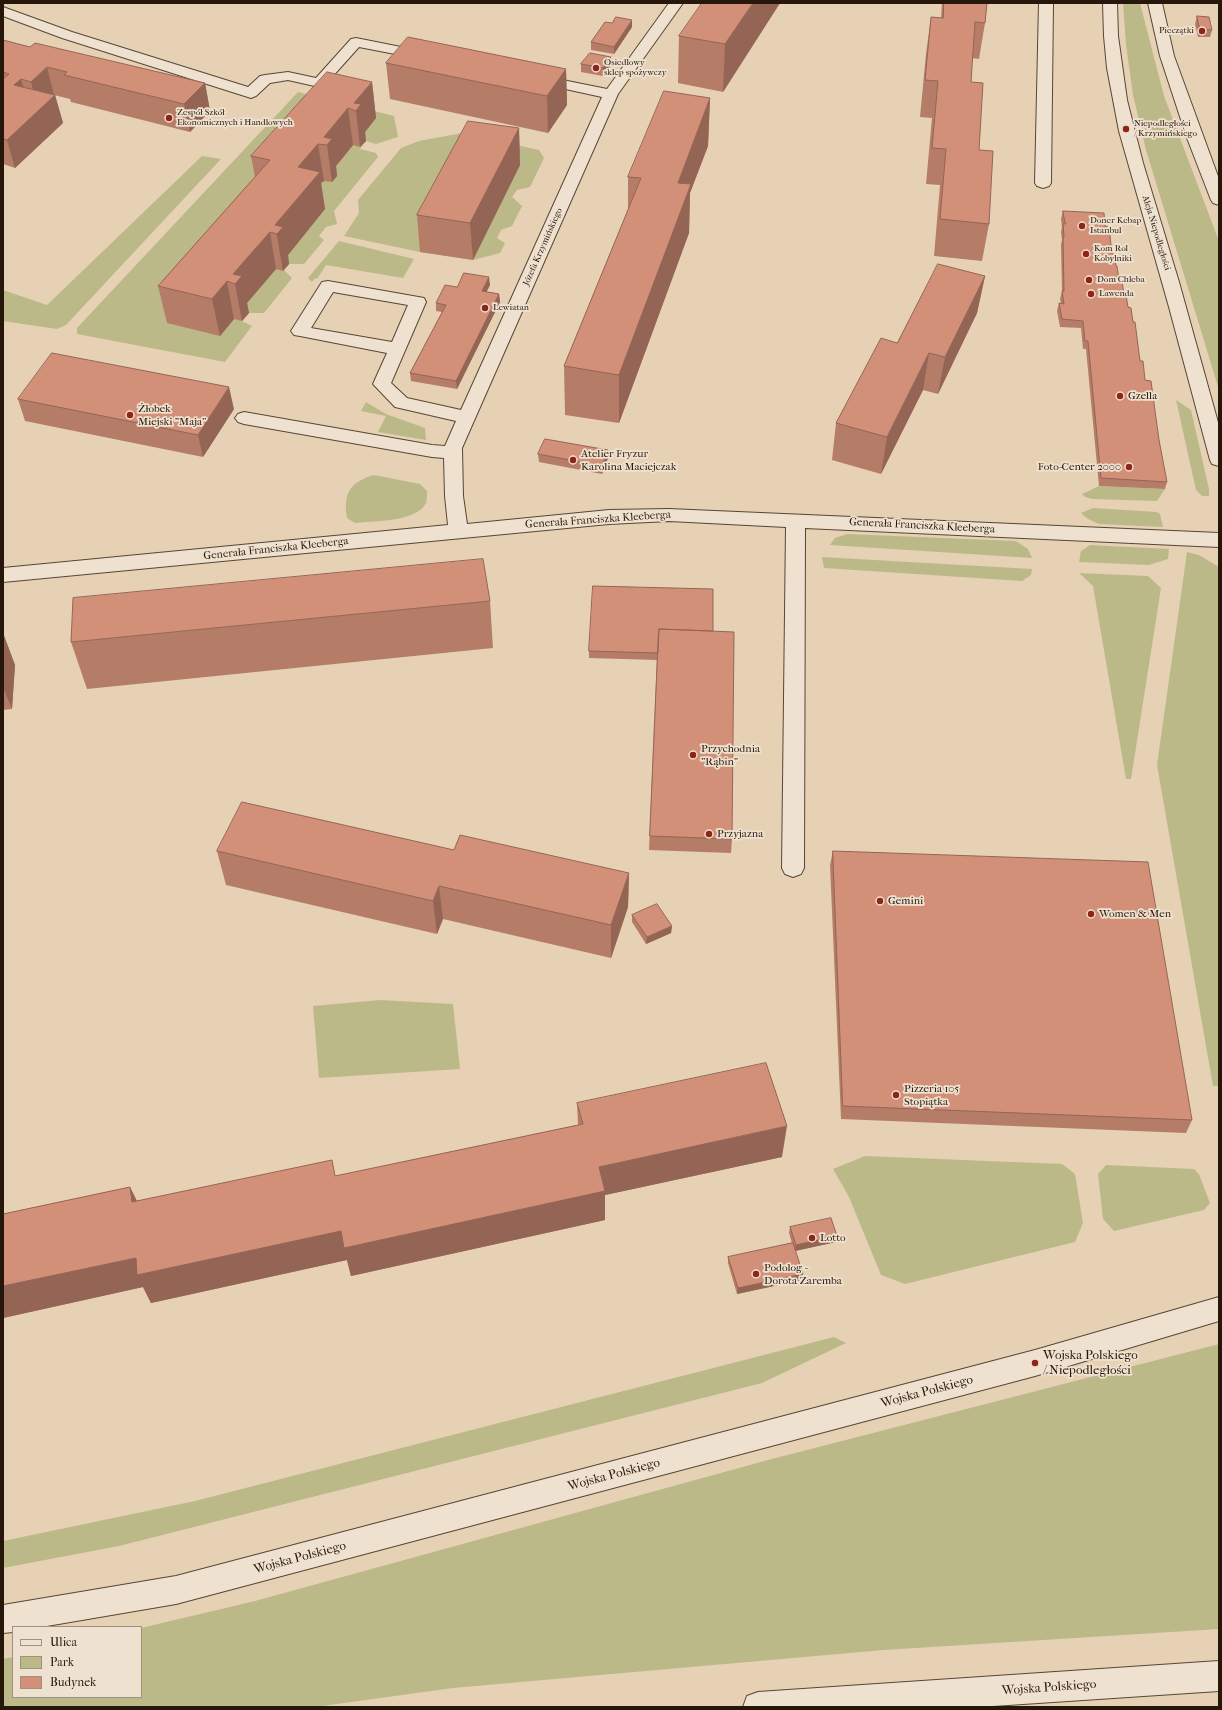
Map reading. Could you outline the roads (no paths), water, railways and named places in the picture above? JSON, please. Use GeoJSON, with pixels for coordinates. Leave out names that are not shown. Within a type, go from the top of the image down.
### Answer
{"type":"FeatureCollection","features":[{"type":"Feature","properties":{"kind":"street","name":"Józefa Krzymińskiego"},"geometry":{"type":"LineString","coordinates":[[458,531],[454,496],[453,448],[611,94],[676,3]]}},
{"type":"Feature","properties":{"kind":"street"},"geometry":{"type":"LineString","coordinates":[[1043,183],[1046,3]]}},
{"type":"Feature","properties":{"kind":"street","name":"Aleja Niepodległości"},"geometry":{"type":"LineString","coordinates":[[1110,3],[1112,52],[1118,95],[1135,167],[1189,344],[1219,460]]}},
{"type":"Feature","properties":{"kind":"street"},"geometry":{"type":"LineString","coordinates":[[1155,3],[1167,56],[1195,138],[1219,200]]}},
{"type":"Feature","properties":{"kind":"street"},"geometry":{"type":"LineString","coordinates":[[3,12],[67,35],[251,93],[265,79],[288,76],[319,83],[356,42],[441,59]]}},
{"type":"Feature","properties":{"kind":"street"},"geometry":{"type":"LineString","coordinates":[[527,77],[611,94]]}},
{"type":"Feature","properties":{"kind":"street"},"geometry":{"type":"LineString","coordinates":[[397,349],[300,331],[328,286],[418,302],[382,384],[401,403],[467,417]]}},
{"type":"Feature","properties":{"kind":"street"},"geometry":{"type":"LineString","coordinates":[[244,418],[432,450],[454,452]]}},
{"type":"Feature","properties":{"kind":"street","name":"Generała Franciszka Kleeberga"},"geometry":{"type":"LineString","coordinates":[[3,575],[609,517],[669,515],[1219,540]]}},
{"type":"Feature","properties":{"kind":"street"},"geometry":{"type":"LineString","coordinates":[[793,868],[796,520]]}},
{"type":"Feature","properties":{"kind":"street","name":"Wojska Polskiego"},"geometry":{"type":"LineString","coordinates":[[3,1619],[176,1590],[1035,1363],[1219,1309]]}},
{"type":"Feature","properties":{"kind":"street","name":"Wojska Polskiego"},"geometry":{"type":"LineString","coordinates":[[758,1707],[1219,1676]]}},
{"type":"Feature","properties":{"kind":"place","name":"Pieczątki"},"geometry":{"type":"Point","coordinates":[1202,31]}},
{"type":"Feature","properties":{"kind":"place","name":"Osiedlowy sklep spożywczy"},"geometry":{"type":"Point","coordinates":[596,68]}},
{"type":"Feature","properties":{"kind":"place","name":"Zespół Szkół Ekonomicznych i Handlowych"},"geometry":{"type":"Point","coordinates":[169,118]}},
{"type":"Feature","properties":{"kind":"place","name":"Niepodległości / Krzymińskiego"},"geometry":{"type":"Point","coordinates":[1126,129]}},
{"type":"Feature","properties":{"kind":"place","name":"Doner Kebap Istanbul"},"geometry":{"type":"Point","coordinates":[1082,226]}},
{"type":"Feature","properties":{"kind":"place","name":"Kom-Rol Kobylniki"},"geometry":{"type":"Point","coordinates":[1086,254]}},
{"type":"Feature","properties":{"kind":"place","name":"Dom Chleba"},"geometry":{"type":"Point","coordinates":[1089,280]}},
{"type":"Feature","properties":{"kind":"place","name":"Lawenda"},"geometry":{"type":"Point","coordinates":[1091,294]}},
{"type":"Feature","properties":{"kind":"place","name":"Lewiatan"},"geometry":{"type":"Point","coordinates":[485,308]}},
{"type":"Feature","properties":{"kind":"place","name":"Gzella"},"geometry":{"type":"Point","coordinates":[1120,396]}},
{"type":"Feature","properties":{"kind":"place","name":"Żłobek Miejski \"Maja\""},"geometry":{"type":"Point","coordinates":[130,415]}},
{"type":"Feature","properties":{"kind":"place","name":"Atelier Fryzur Karolina Maciejczak"},"geometry":{"type":"Point","coordinates":[573,460]}},
{"type":"Feature","properties":{"kind":"place","name":"Foto-Center 2000"},"geometry":{"type":"Point","coordinates":[1129,467]}},
{"type":"Feature","properties":{"kind":"place","name":"Przychodnia \"Rąbin\""},"geometry":{"type":"Point","coordinates":[693,755]}},
{"type":"Feature","properties":{"kind":"place","name":"Przyjazna"},"geometry":{"type":"Point","coordinates":[709,834]}},
{"type":"Feature","properties":{"kind":"place","name":"Gemini"},"geometry":{"type":"Point","coordinates":[880,901]}},
{"type":"Feature","properties":{"kind":"place","name":"Women & Men"},"geometry":{"type":"Point","coordinates":[1091,914]}},
{"type":"Feature","properties":{"kind":"place","name":"Pizzeria 105 Stopiątka"},"geometry":{"type":"Point","coordinates":[896,1095]}},
{"type":"Feature","properties":{"kind":"place","name":"Lotto"},"geometry":{"type":"Point","coordinates":[812,1238]}},
{"type":"Feature","properties":{"kind":"place","name":"Podolog - Dorota Zaremba"},"geometry":{"type":"Point","coordinates":[756,1274]}},
{"type":"Feature","properties":{"kind":"place","name":"Wojska Polskiego / Niepodległości"},"geometry":{"type":"Point","coordinates":[1035,1363]}}]}
